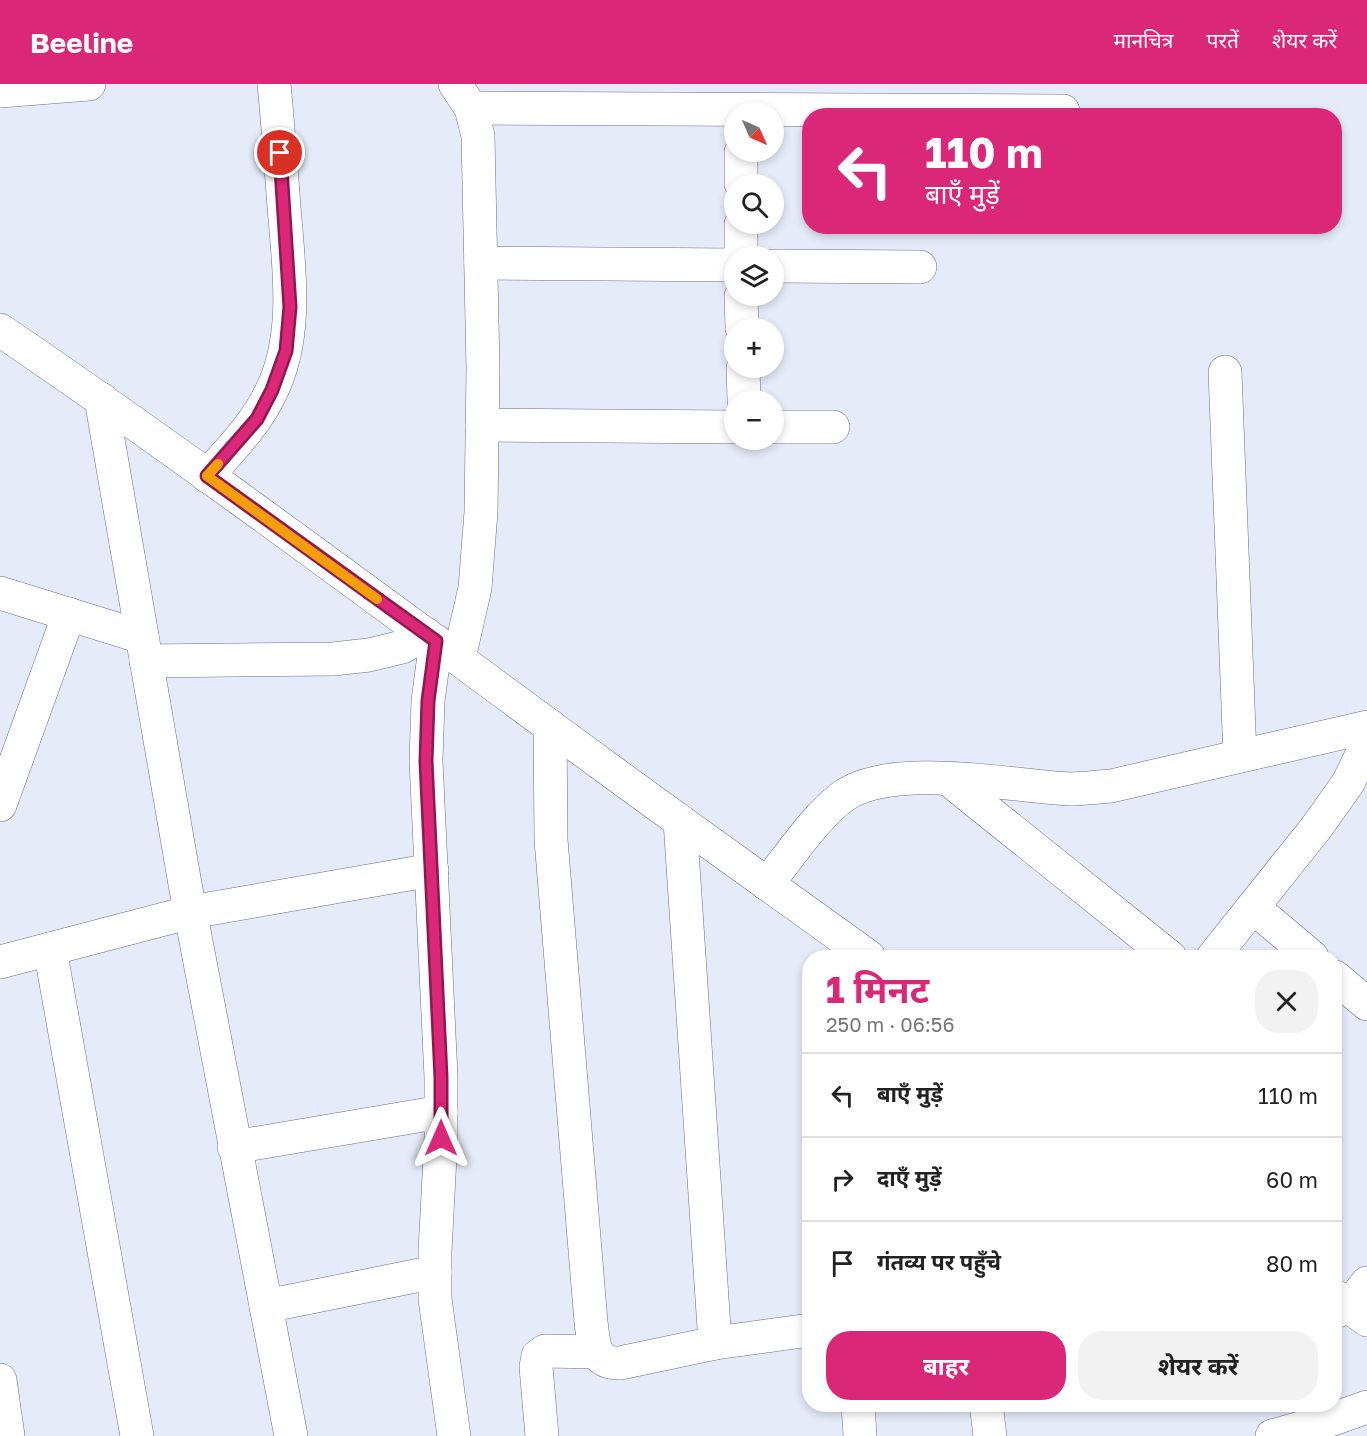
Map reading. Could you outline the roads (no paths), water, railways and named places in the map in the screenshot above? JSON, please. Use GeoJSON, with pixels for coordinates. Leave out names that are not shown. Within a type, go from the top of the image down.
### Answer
{"type":"FeatureCollection","features":[{"type":"Feature","properties":{"kind":"street"},"geometry":{"type":"LineString","coordinates":[[0,90],[88,84]]}},
{"type":"Feature","properties":{"kind":"street"},"geometry":{"type":"LineString","coordinates":[[207,476],[257,419],[272,390],[286,351],[290,307],[274,84]]}},
{"type":"Feature","properties":{"kind":"street"},"geometry":{"type":"LineString","coordinates":[[454,1436],[435,1299],[441,1112],[427,749],[428,701],[440,644],[475,588],[481,512],[481,263],[478,136],[463,96],[724,110]]}},
{"type":"Feature","properties":{"kind":"street"},"geometry":{"type":"LineString","coordinates":[[784,111],[802,111]]}},
{"type":"Feature","properties":{"kind":"street"},"geometry":{"type":"LineString","coordinates":[[481,263],[724,265]]}},
{"type":"Feature","properties":{"kind":"street"},"geometry":{"type":"LineString","coordinates":[[784,266],[920,267]]}},
{"type":"Feature","properties":{"kind":"street"},"geometry":{"type":"LineString","coordinates":[[0,330],[101,399],[859,950]]}},
{"type":"Feature","properties":{"kind":"street"},"geometry":{"type":"LineString","coordinates":[[1225,372],[1240,756]]}},
{"type":"Feature","properties":{"kind":"street"},"geometry":{"type":"LineString","coordinates":[[101,399],[190,912],[291,1436]]}},
{"type":"Feature","properties":{"kind":"street"},"geometry":{"type":"LineString","coordinates":[[482,425],[724,427]]}},
{"type":"Feature","properties":{"kind":"street"},"geometry":{"type":"LineString","coordinates":[[784,427],[833,427]]}},
{"type":"Feature","properties":{"kind":"street"},"geometry":{"type":"LineString","coordinates":[[0,592],[69,614],[144,649],[333,659],[369,655],[402,646],[440,644]]}},
{"type":"Feature","properties":{"kind":"street"},"geometry":{"type":"LineString","coordinates":[[0,805],[69,614]]}},
{"type":"Feature","properties":{"kind":"street"},"geometry":{"type":"LineString","coordinates":[[550,726],[551,840],[591,1323],[597,1352],[602,1360],[609,1363],[620,1363],[715,1343],[802,1331]]}},
{"type":"Feature","properties":{"kind":"street"},"geometry":{"type":"LineString","coordinates":[[767,884],[826,811],[847,794],[879,782],[924,777],[1073,789],[1111,786],[1367,727]]}},
{"type":"Feature","properties":{"kind":"street"},"geometry":{"type":"LineString","coordinates":[[1219,950],[1316,828],[1357,791],[1367,744]]}},
{"type":"Feature","properties":{"kind":"street"},"geometry":{"type":"LineString","coordinates":[[948,779],[1161,950]]}},
{"type":"Feature","properties":{"kind":"street"},"geometry":{"type":"LineString","coordinates":[[680,821],[715,1343]]}},
{"type":"Feature","properties":{"kind":"street"},"geometry":{"type":"LineString","coordinates":[[0,962],[190,912],[432,870]]}},
{"type":"Feature","properties":{"kind":"street"},"geometry":{"type":"LineString","coordinates":[[1254,908],[1304,950]]}},
{"type":"Feature","properties":{"kind":"street"},"geometry":{"type":"LineString","coordinates":[[50,949],[137,1436]]}},
{"type":"Feature","properties":{"kind":"street"},"geometry":{"type":"LineString","coordinates":[[1342,983],[1367,1004]]}},
{"type":"Feature","properties":{"kind":"street"},"geometry":{"type":"LineString","coordinates":[[234,1147],[441,1112]]}},
{"type":"Feature","properties":{"kind":"street"},"geometry":{"type":"LineString","coordinates":[[266,1306],[435,1272]]}},
{"type":"Feature","properties":{"kind":"street"},"geometry":{"type":"LineString","coordinates":[[542,1436],[536,1366],[538,1356],[545,1351],[597,1352]]}},
{"type":"Feature","properties":{"kind":"street"},"geometry":{"type":"LineString","coordinates":[[0,1380],[8,1436]]}},
{"type":"Feature","properties":{"kind":"street"},"geometry":{"type":"LineString","coordinates":[[1272,1436],[1367,1407]]}},
{"type":"Feature","properties":{"kind":"street"},"geometry":{"type":"LineString","coordinates":[[858,1412],[860,1436]]}},
{"type":"Feature","properties":{"kind":"street"},"geometry":{"type":"LineString","coordinates":[[987,1412],[990,1436]]}}]}
